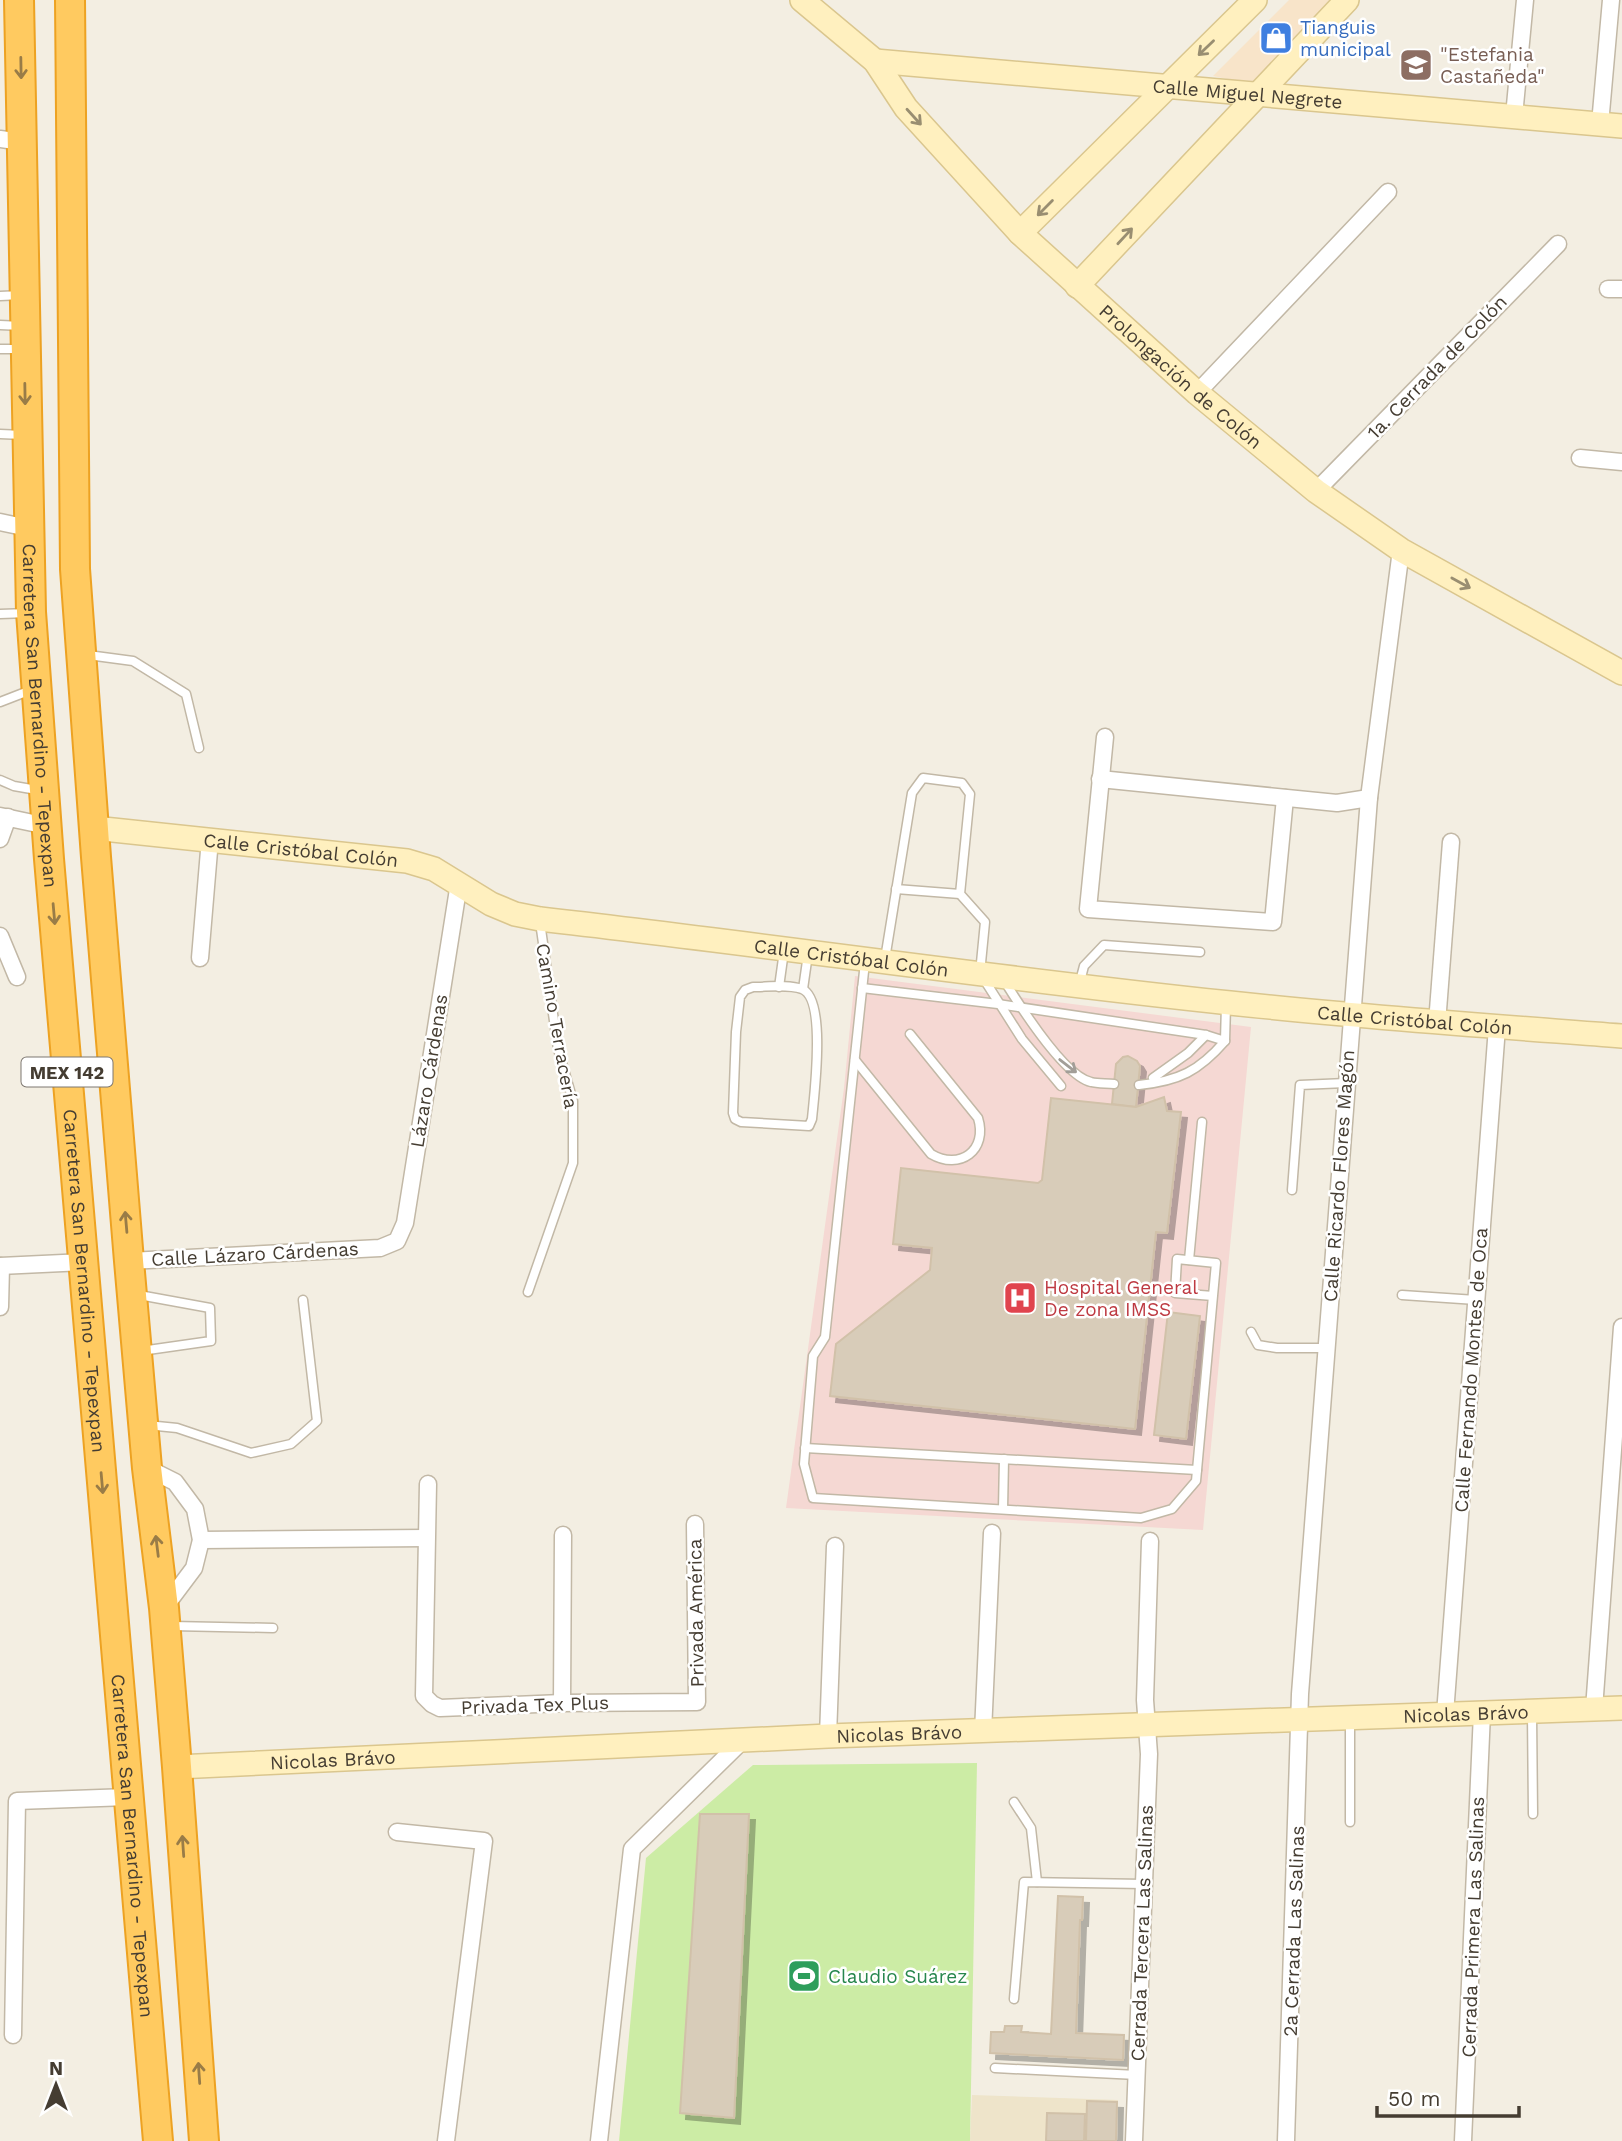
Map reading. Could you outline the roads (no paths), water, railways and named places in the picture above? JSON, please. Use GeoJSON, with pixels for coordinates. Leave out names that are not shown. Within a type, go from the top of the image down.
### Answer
{"type":"FeatureCollection","features":[{"type":"Feature","properties":{"kind":"highway","name":"Carretera San Bernardino - Tepexpan"},"geometry":{"type":"LineString","coordinates":[[19,0],[11,140],[13,435],[28,528],[31,612],[44,791],[158,2141]]}},
{"type":"Feature","properties":{"kind":"highway","name":"MEX 142"},"geometry":{"type":"LineString","coordinates":[[70,0],[75,569],[129,1261],[177,1767],[204,2141]]}},
{"type":"Feature","properties":{"kind":"street"},"geometry":{"type":"LineString","coordinates":[[1020,233],[1255,0]]}},
{"type":"Feature","properties":{"kind":"street"},"geometry":{"type":"LineString","coordinates":[[1077,286],[1347,0]]}},
{"type":"Feature","properties":{"kind":"street"},"geometry":{"type":"LineString","coordinates":[[1514,116],[1525,0]]}},
{"type":"Feature","properties":{"kind":"street"},"geometry":{"type":"LineString","coordinates":[[1611,0],[1611,125]]}},
{"type":"Feature","properties":{"kind":"street","name":"Prolongación de Colón"},"geometry":{"type":"LineString","coordinates":[[810,2],[875,61],[906,108],[1020,233],[1196,393],[1316,491],[1401,550],[1622,673]]}},
{"type":"Feature","properties":{"kind":"street","name":"Calle Miguel Negrete"},"geometry":{"type":"LineString","coordinates":[[875,61],[1611,125]]}},
{"type":"Feature","properties":{"kind":"street"},"geometry":{"type":"LineString","coordinates":[[1196,393],[1388,192]]}},
{"type":"Feature","properties":{"kind":"street","name":"1a. Cerrada de Colón"},"geometry":{"type":"LineString","coordinates":[[1316,491],[1558,244]]}},
{"type":"Feature","properties":{"kind":"street"},"geometry":{"type":"LineString","coordinates":[[1580,458],[1622,462]]}},
{"type":"Feature","properties":{"kind":"street"},"geometry":{"type":"LineString","coordinates":[[0,522],[28,528]]}},
{"type":"Feature","properties":{"kind":"street","name":"Calle Ricardo Flores Magón"},"geometry":{"type":"LineString","coordinates":[[1301,1721],[1300,1694],[1369,798],[1401,550]]}},
{"type":"Feature","properties":{"kind":"street"},"geometry":{"type":"LineString","coordinates":[[1105,737],[1088,909],[1273,922],[1285,798]]}},
{"type":"Feature","properties":{"kind":"street"},"geometry":{"type":"LineString","coordinates":[[1100,779],[1337,803],[1369,798]]}},
{"type":"Feature","properties":{"kind":"street"},"geometry":{"type":"LineString","coordinates":[[0,839],[4,816],[47,826]]}},
{"type":"Feature","properties":{"kind":"street","name":"Calle Cristóbal Colón"},"geometry":{"type":"LineString","coordinates":[[94,828],[407,861],[435,869],[491,904],[515,914],[540,919],[1226,1003],[1351,1016],[1622,1037]]}},
{"type":"Feature","properties":{"kind":"street"},"geometry":{"type":"LineString","coordinates":[[200,958],[211,839]]}},
{"type":"Feature","properties":{"kind":"street"},"geometry":{"type":"LineString","coordinates":[[1437,1023],[1451,842]]}},
{"type":"Feature","properties":{"kind":"street","name":"Lázaro Cárdenas"},"geometry":{"type":"LineString","coordinates":[[380,1248],[397,1241],[405,1223],[459,883]]}},
{"type":"Feature","properties":{"kind":"street"},"geometry":{"type":"LineString","coordinates":[[0,936],[17,977]]}},
{"type":"Feature","properties":{"kind":"street","name":"Calle Fernando Montes de Oca"},"geometry":{"type":"LineString","coordinates":[[1445,1714],[1497,1027]]}},
{"type":"Feature","properties":{"kind":"street","name":"Calle Lázaro Cárdenas"},"geometry":{"type":"LineString","coordinates":[[129,1261],[380,1248]]}},
{"type":"Feature","properties":{"kind":"street"},"geometry":{"type":"LineString","coordinates":[[0,1307],[1,1266],[84,1262]]}},
{"type":"Feature","properties":{"kind":"street"},"geometry":{"type":"LineString","coordinates":[[1594,1709],[1622,1327]]}},
{"type":"Feature","properties":{"kind":"street"},"geometry":{"type":"LineString","coordinates":[[148,1468],[175,1482],[195,1509],[201,1540],[194,1568],[164,1617]]}},
{"type":"Feature","properties":{"kind":"street"},"geometry":{"type":"LineString","coordinates":[[201,1540],[426,1538],[428,1484]]}},
{"type":"Feature","properties":{"kind":"street","name":"Privada América"},"geometry":{"type":"LineString","coordinates":[[695,1524],[697,1702]]}},
{"type":"Feature","properties":{"kind":"street"},"geometry":{"type":"LineString","coordinates":[[983,1732],[992,1533]]}},
{"type":"Feature","properties":{"kind":"street"},"geometry":{"type":"LineString","coordinates":[[562,1703],[563,1535]]}},
{"type":"Feature","properties":{"kind":"street","name":"Privada Tex Plus"},"geometry":{"type":"LineString","coordinates":[[426,1538],[424,1696],[440,1707],[697,1702]]}},
{"type":"Feature","properties":{"kind":"street","name":"Cerrada Tercera Las Salinas"},"geometry":{"type":"LineString","coordinates":[[1134,2141],[1149,1754],[1145,1700],[1150,1541]]}},
{"type":"Feature","properties":{"kind":"street"},"geometry":{"type":"LineString","coordinates":[[828,1736],[835,1546]]}},
{"type":"Feature","properties":{"kind":"street","name":"Nicolas Brávo"},"geometry":{"type":"LineString","coordinates":[[177,1767],[744,1739],[1622,1708]]}},
{"type":"Feature","properties":{"kind":"street","name":"Cerrada Primera Las Salinas"},"geometry":{"type":"LineString","coordinates":[[1463,2141],[1482,1713]]}},
{"type":"Feature","properties":{"kind":"street","name":"2a Cerrada Las Salinas"},"geometry":{"type":"LineString","coordinates":[[1286,2141],[1301,1721]]}},
{"type":"Feature","properties":{"kind":"street"},"geometry":{"type":"LineString","coordinates":[[599,2141],[632,1849],[744,1739]]}},
{"type":"Feature","properties":{"kind":"street"},"geometry":{"type":"LineString","coordinates":[[13,2035],[17,1801],[128,1797]]}},
{"type":"Feature","properties":{"kind":"street"},"geometry":{"type":"LineString","coordinates":[[397,1832],[484,1841],[446,2141]]}},
{"type":"Feature","properties":{"kind":"lane"},"geometry":{"type":"LineString","coordinates":[[0,614],[31,612]]}},
{"type":"Feature","properties":{"kind":"lane"},"geometry":{"type":"LineString","coordinates":[[81,654],[133,661],[186,694],[199,748]]}},
{"type":"Feature","properties":{"kind":"lane"},"geometry":{"type":"LineString","coordinates":[[0,702],[37,687]]}},
{"type":"Feature","properties":{"kind":"lane"},"geometry":{"type":"LineString","coordinates":[[960,894],[970,793],[961,783],[923,778],[912,793],[895,889],[875,960],[862,988],[825,1337],[813,1356],[804,1464],[813,1498],[1141,1518],[1172,1508],[1196,1481],[1213,1296],[1216,1263],[1178,1259],[1175,1293],[1213,1296]]}},
{"type":"Feature","properties":{"kind":"lane"},"geometry":{"type":"LineString","coordinates":[[0,780],[14,786],[44,791]]}},
{"type":"Feature","properties":{"kind":"lane"},"geometry":{"type":"LineString","coordinates":[[895,889],[960,894],[985,922],[991,975],[998,1004],[1022,1039],[1061,1086]]}},
{"type":"Feature","properties":{"kind":"lane","name":"Camino Terracería"},"geometry":{"type":"LineString","coordinates":[[528,1292],[573,1163],[573,1101],[558,1049],[540,919]]}},
{"type":"Feature","properties":{"kind":"lane"},"geometry":{"type":"LineString","coordinates":[[1079,985],[1084,966],[1104,944],[1200,952]]}},
{"type":"Feature","properties":{"kind":"lane"},"geometry":{"type":"LineString","coordinates":[[779,987],[785,948]]}},
{"type":"Feature","properties":{"kind":"lane"},"geometry":{"type":"LineString","coordinates":[[803,989],[809,951]]}},
{"type":"Feature","properties":{"kind":"lane"},"geometry":{"type":"LineString","coordinates":[[991,975],[1020,1007],[1058,1058],[1089,1082],[1114,1084]]}},
{"type":"Feature","properties":{"kind":"lane"},"geometry":{"type":"LineString","coordinates":[[753,988],[803,989],[810,996],[818,1031],[812,1119],[809,1126],[741,1122],[735,1119],[733,1113],[740,997],[745,990],[753,988]]}},
{"type":"Feature","properties":{"kind":"lane"},"geometry":{"type":"LineString","coordinates":[[862,988],[1020,1007],[1206,1035],[1225,1041]]}},
{"type":"Feature","properties":{"kind":"lane"},"geometry":{"type":"LineString","coordinates":[[1139,1085],[1160,1083],[1187,1074],[1209,1060],[1225,1041],[1226,1003]]}},
{"type":"Feature","properties":{"kind":"lane"},"geometry":{"type":"LineString","coordinates":[[855,1060],[932,1154],[946,1160],[961,1159],[974,1150],[978,1143],[981,1134],[978,1118],[910,1034]]}},
{"type":"Feature","properties":{"kind":"lane"},"geometry":{"type":"LineString","coordinates":[[1153,1078],[1188,1053],[1206,1035]]}},
{"type":"Feature","properties":{"kind":"lane"},"geometry":{"type":"LineString","coordinates":[[1292,1190],[1300,1085],[1346,1083]]}},
{"type":"Feature","properties":{"kind":"lane"},"geometry":{"type":"LineString","coordinates":[[1189,1260],[1202,1122]]}},
{"type":"Feature","properties":{"kind":"lane"},"geometry":{"type":"LineString","coordinates":[[132,1294],[211,1308],[211,1341],[138,1352]]}},
{"type":"Feature","properties":{"kind":"lane"},"geometry":{"type":"LineString","coordinates":[[1402,1295],[1476,1300]]}},
{"type":"Feature","properties":{"kind":"lane"},"geometry":{"type":"LineString","coordinates":[[144,1425],[177,1428],[251,1453],[291,1444],[317,1421],[303,1300]]}},
{"type":"Feature","properties":{"kind":"lane"},"geometry":{"type":"LineString","coordinates":[[1251,1332],[1258,1345],[1277,1348],[1326,1348]]}},
{"type":"Feature","properties":{"kind":"lane"},"geometry":{"type":"LineString","coordinates":[[805,1448],[1197,1470]]}},
{"type":"Feature","properties":{"kind":"lane"},"geometry":{"type":"LineString","coordinates":[[1003,1510],[1004,1459]]}},
{"type":"Feature","properties":{"kind":"lane"},"geometry":{"type":"LineString","coordinates":[[164,1617],[191,1625],[272,1628]]}},
{"type":"Feature","properties":{"kind":"lane"},"geometry":{"type":"LineString","coordinates":[[1532,1711],[1533,1814]]}},
{"type":"Feature","properties":{"kind":"lane"},"geometry":{"type":"LineString","coordinates":[[1350,1718],[1350,1822]]}},
{"type":"Feature","properties":{"kind":"lane"},"geometry":{"type":"LineString","coordinates":[[1014,1801],[1031,1828],[1037,1882]]}},
{"type":"Feature","properties":{"kind":"lane"},"geometry":{"type":"LineString","coordinates":[[1014,1999],[1024,1882],[1144,1884]]}},
{"type":"Feature","properties":{"kind":"lane"},"geometry":{"type":"LineString","coordinates":[[995,2068],[1137,2075]]}},
{"type":"Feature","properties":{"kind":"place","name":"Tianguis municipal"},"geometry":{"type":"Point","coordinates":[1276,38]}},
{"type":"Feature","properties":{"kind":"place","name":"\"Estefania Castañeda\""},"geometry":{"type":"Point","coordinates":[1416,65]}},
{"type":"Feature","properties":{"kind":"place","name":"Hospital General De zona IMSS"},"geometry":{"type":"Point","coordinates":[1020,1298]}},
{"type":"Feature","properties":{"kind":"place","name":"Claudio Suárez"},"geometry":{"type":"Point","coordinates":[804,1976]}}]}
